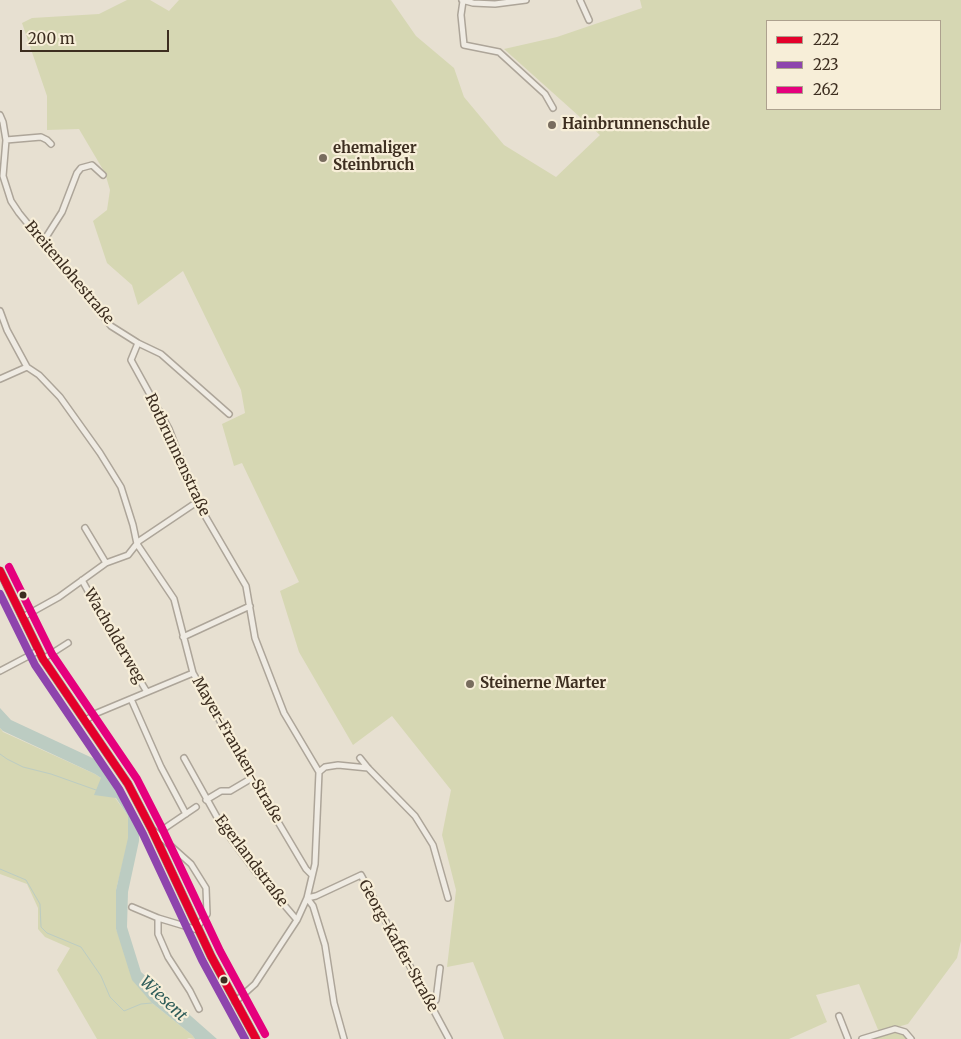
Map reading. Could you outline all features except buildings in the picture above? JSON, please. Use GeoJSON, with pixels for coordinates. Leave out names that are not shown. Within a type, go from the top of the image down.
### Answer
{"type":"FeatureCollection","features":[{"type":"Feature","properties":{"kind":"main road"},"geometry":{"type":"LineString","coordinates":[[0,571],[38,651],[128,784],[152,830],[198,929],[256,1039]]}},
{"type":"Feature","properties":{"kind":"street"},"geometry":{"type":"LineString","coordinates":[[526,0],[495,4],[462,1],[464,45],[499,52],[545,94],[553,108]]}},
{"type":"Feature","properties":{"kind":"street"},"geometry":{"type":"LineString","coordinates":[[580,0],[589,20]]}},
{"type":"Feature","properties":{"kind":"street","name":"Breitenlohestraße"},"geometry":{"type":"LineString","coordinates":[[0,115],[6,140],[2,176],[11,201],[111,326],[160,354],[229,414]]}},
{"type":"Feature","properties":{"kind":"street"},"geometry":{"type":"LineString","coordinates":[[6,140],[41,137],[48,140],[51,144]]}},
{"type":"Feature","properties":{"kind":"street"},"geometry":{"type":"LineString","coordinates":[[43,242],[62,212],[77,173],[81,168],[92,165],[103,174]]}},
{"type":"Feature","properties":{"kind":"street","name":"Mayer-Franken-Straße"},"geometry":{"type":"LineString","coordinates":[[0,311],[28,367],[39,375],[60,397],[121,487],[137,544],[174,599],[193,673],[252,778],[306,869],[312,875]]}},
{"type":"Feature","properties":{"kind":"street","name":"Rotbrunnenstraße"},"geometry":{"type":"LineString","coordinates":[[138,343],[131,360],[169,429],[197,502],[246,586],[255,638],[284,713],[318,772]]}},
{"type":"Feature","properties":{"kind":"street"},"geometry":{"type":"LineString","coordinates":[[0,379],[28,367]]}},
{"type":"Feature","properties":{"kind":"street"},"geometry":{"type":"LineString","coordinates":[[23,616],[59,597],[106,564],[128,556],[139,541],[197,502]]}},
{"type":"Feature","properties":{"kind":"street"},"geometry":{"type":"LineString","coordinates":[[85,528],[106,564]]}},
{"type":"Feature","properties":{"kind":"street","name":"Wacholderweg"},"geometry":{"type":"LineString","coordinates":[[82,580],[111,633],[147,692]]}},
{"type":"Feature","properties":{"kind":"street"},"geometry":{"type":"LineString","coordinates":[[183,637],[250,606]]}},
{"type":"Feature","properties":{"kind":"street"},"geometry":{"type":"LineString","coordinates":[[43,659],[68,643]]}},
{"type":"Feature","properties":{"kind":"street"},"geometry":{"type":"LineString","coordinates":[[0,671],[38,651]]}},
{"type":"Feature","properties":{"kind":"street"},"geometry":{"type":"LineString","coordinates":[[86,720],[97,713],[193,673]]}},
{"type":"Feature","properties":{"kind":"street"},"geometry":{"type":"LineString","coordinates":[[131,699],[161,767],[186,814]]}},
{"type":"Feature","properties":{"kind":"street","name":"Egerlandstraße"},"geometry":{"type":"LineString","coordinates":[[184,758],[223,828],[256,872],[297,920]]}},
{"type":"Feature","properties":{"kind":"street"},"geometry":{"type":"LineString","coordinates":[[360,758],[416,816],[434,845],[448,898]]}},
{"type":"Feature","properties":{"kind":"street"},"geometry":{"type":"LineString","coordinates":[[235,1002],[255,984],[297,920],[307,898],[315,864],[318,772],[325,767],[338,765],[368,768]]}},
{"type":"Feature","properties":{"kind":"street","name":"Egerlandstraße"},"geometry":{"type":"LineString","coordinates":[[206,800],[220,791],[230,792],[252,778]]}},
{"type":"Feature","properties":{"kind":"street"},"geometry":{"type":"LineString","coordinates":[[162,837],[165,828],[196,807]]}},
{"type":"Feature","properties":{"kind":"street"},"geometry":{"type":"LineString","coordinates":[[132,907],[158,918],[198,929],[207,914],[206,888],[191,864],[152,830]]}},
{"type":"Feature","properties":{"kind":"street","name":"Georg-Kaffer-Straße"},"geometry":{"type":"LineString","coordinates":[[307,898],[316,896],[361,875],[449,1039]]}},
{"type":"Feature","properties":{"kind":"street"},"geometry":{"type":"LineString","coordinates":[[307,898],[313,906],[325,945],[334,1002],[344,1039]]}},
{"type":"Feature","properties":{"kind":"street"},"geometry":{"type":"LineString","coordinates":[[158,918],[158,934],[168,957],[190,991],[198,1010]]}},
{"type":"Feature","properties":{"kind":"street"},"geometry":{"type":"LineString","coordinates":[[432,1005],[436,1000],[440,968]]}},
{"type":"Feature","properties":{"kind":"street"},"geometry":{"type":"LineString","coordinates":[[839,1016],[848,1039]]}},
{"type":"Feature","properties":{"kind":"street"},"geometry":{"type":"LineString","coordinates":[[862,1039],[895,1029],[905,1032],[911,1039]]}},
{"type":"Feature","properties":{"kind":"green space"},"geometry":{"type":"Polygon","coordinates":[[[127,0],[150,0],[169,11],[179,0],[391,0],[416,36],[454,68],[464,97],[504,145],[556,177],[600,135],[504,49],[557,37],[642,8],[640,0],[961,0],[961,941],[957,958],[908,1024],[879,1032],[859,984],[816,995],[827,1022],[789,1039],[504,1039],[473,962],[447,967],[456,890],[442,835],[451,790],[392,716],[353,745],[299,652],[280,591],[299,582],[242,463],[234,466],[222,424],[245,413],[241,390],[183,271],[138,305],[132,285],[107,263],[93,221],[107,210],[110,190],[105,173],[79,129],[47,130],[47,96],[22,23],[32,18],[99,14],[127,0]]]}},
{"type":"Feature","properties":{"kind":"green space"},"geometry":{"type":"Polygon","coordinates":[[[0,728],[3,732],[101,778],[128,816],[129,838],[116,890],[116,929],[152,1003],[195,1039],[97,1039],[57,970],[70,948],[45,937],[38,929],[38,908],[27,884],[0,874],[0,728]]]}},
{"type":"Feature","properties":{"kind":"green space"},"geometry":{"type":"Polygon","coordinates":[[[894,1032],[901,1033],[909,1039],[870,1039],[894,1032]]]}},
{"type":"Feature","properties":{"kind":"water"},"geometry":{"type":"Polygon","coordinates":[[[0,708],[11,720],[101,762],[133,807],[139,828],[139,841],[128,892],[127,927],[141,972],[217,1039],[195,1039],[152,1003],[132,980],[116,929],[116,890],[128,838],[128,816],[116,798],[94,795],[101,778],[3,731],[0,728],[0,708]]]}},
{"type":"Feature","properties":{"kind":"waterway","name":"Wiesent"},"geometry":{"type":"LineString","coordinates":[[0,754],[23,767],[51,774],[96,790]]}},
{"type":"Feature","properties":{"kind":"waterway"},"geometry":{"type":"LineString","coordinates":[[0,869],[26,880],[40,904],[41,927],[47,933],[81,947],[101,976],[110,997],[124,1011],[141,1004],[152,1003]]}},
{"type":"Feature","properties":{"kind":"transit line","name":"262"},"geometry":{"type":"LineString","coordinates":[[9,567],[52,654],[137,779],[220,951],[265,1034]]}},
{"type":"Feature","properties":{"kind":"transit line","name":"222"},"geometry":{"type":"LineString","coordinates":[[0,571],[43,659],[128,784],[152,830],[211,956],[256,1039]]}},
{"type":"Feature","properties":{"kind":"transit line","name":"223"},"geometry":{"type":"LineString","coordinates":[[0,594],[35,665],[119,789],[143,834],[202,960],[245,1039]]}},
{"type":"Feature","properties":{"kind":"place","name":"Hainbrunnenschule"},"geometry":{"type":"Point","coordinates":[552,125]}},
{"type":"Feature","properties":{"kind":"place","name":"ehemaliger Steinbruch"},"geometry":{"type":"Point","coordinates":[323,158]}},
{"type":"Feature","properties":{"kind":"place","name":"Steinerne Marter"},"geometry":{"type":"Point","coordinates":[470,684]}}]}
